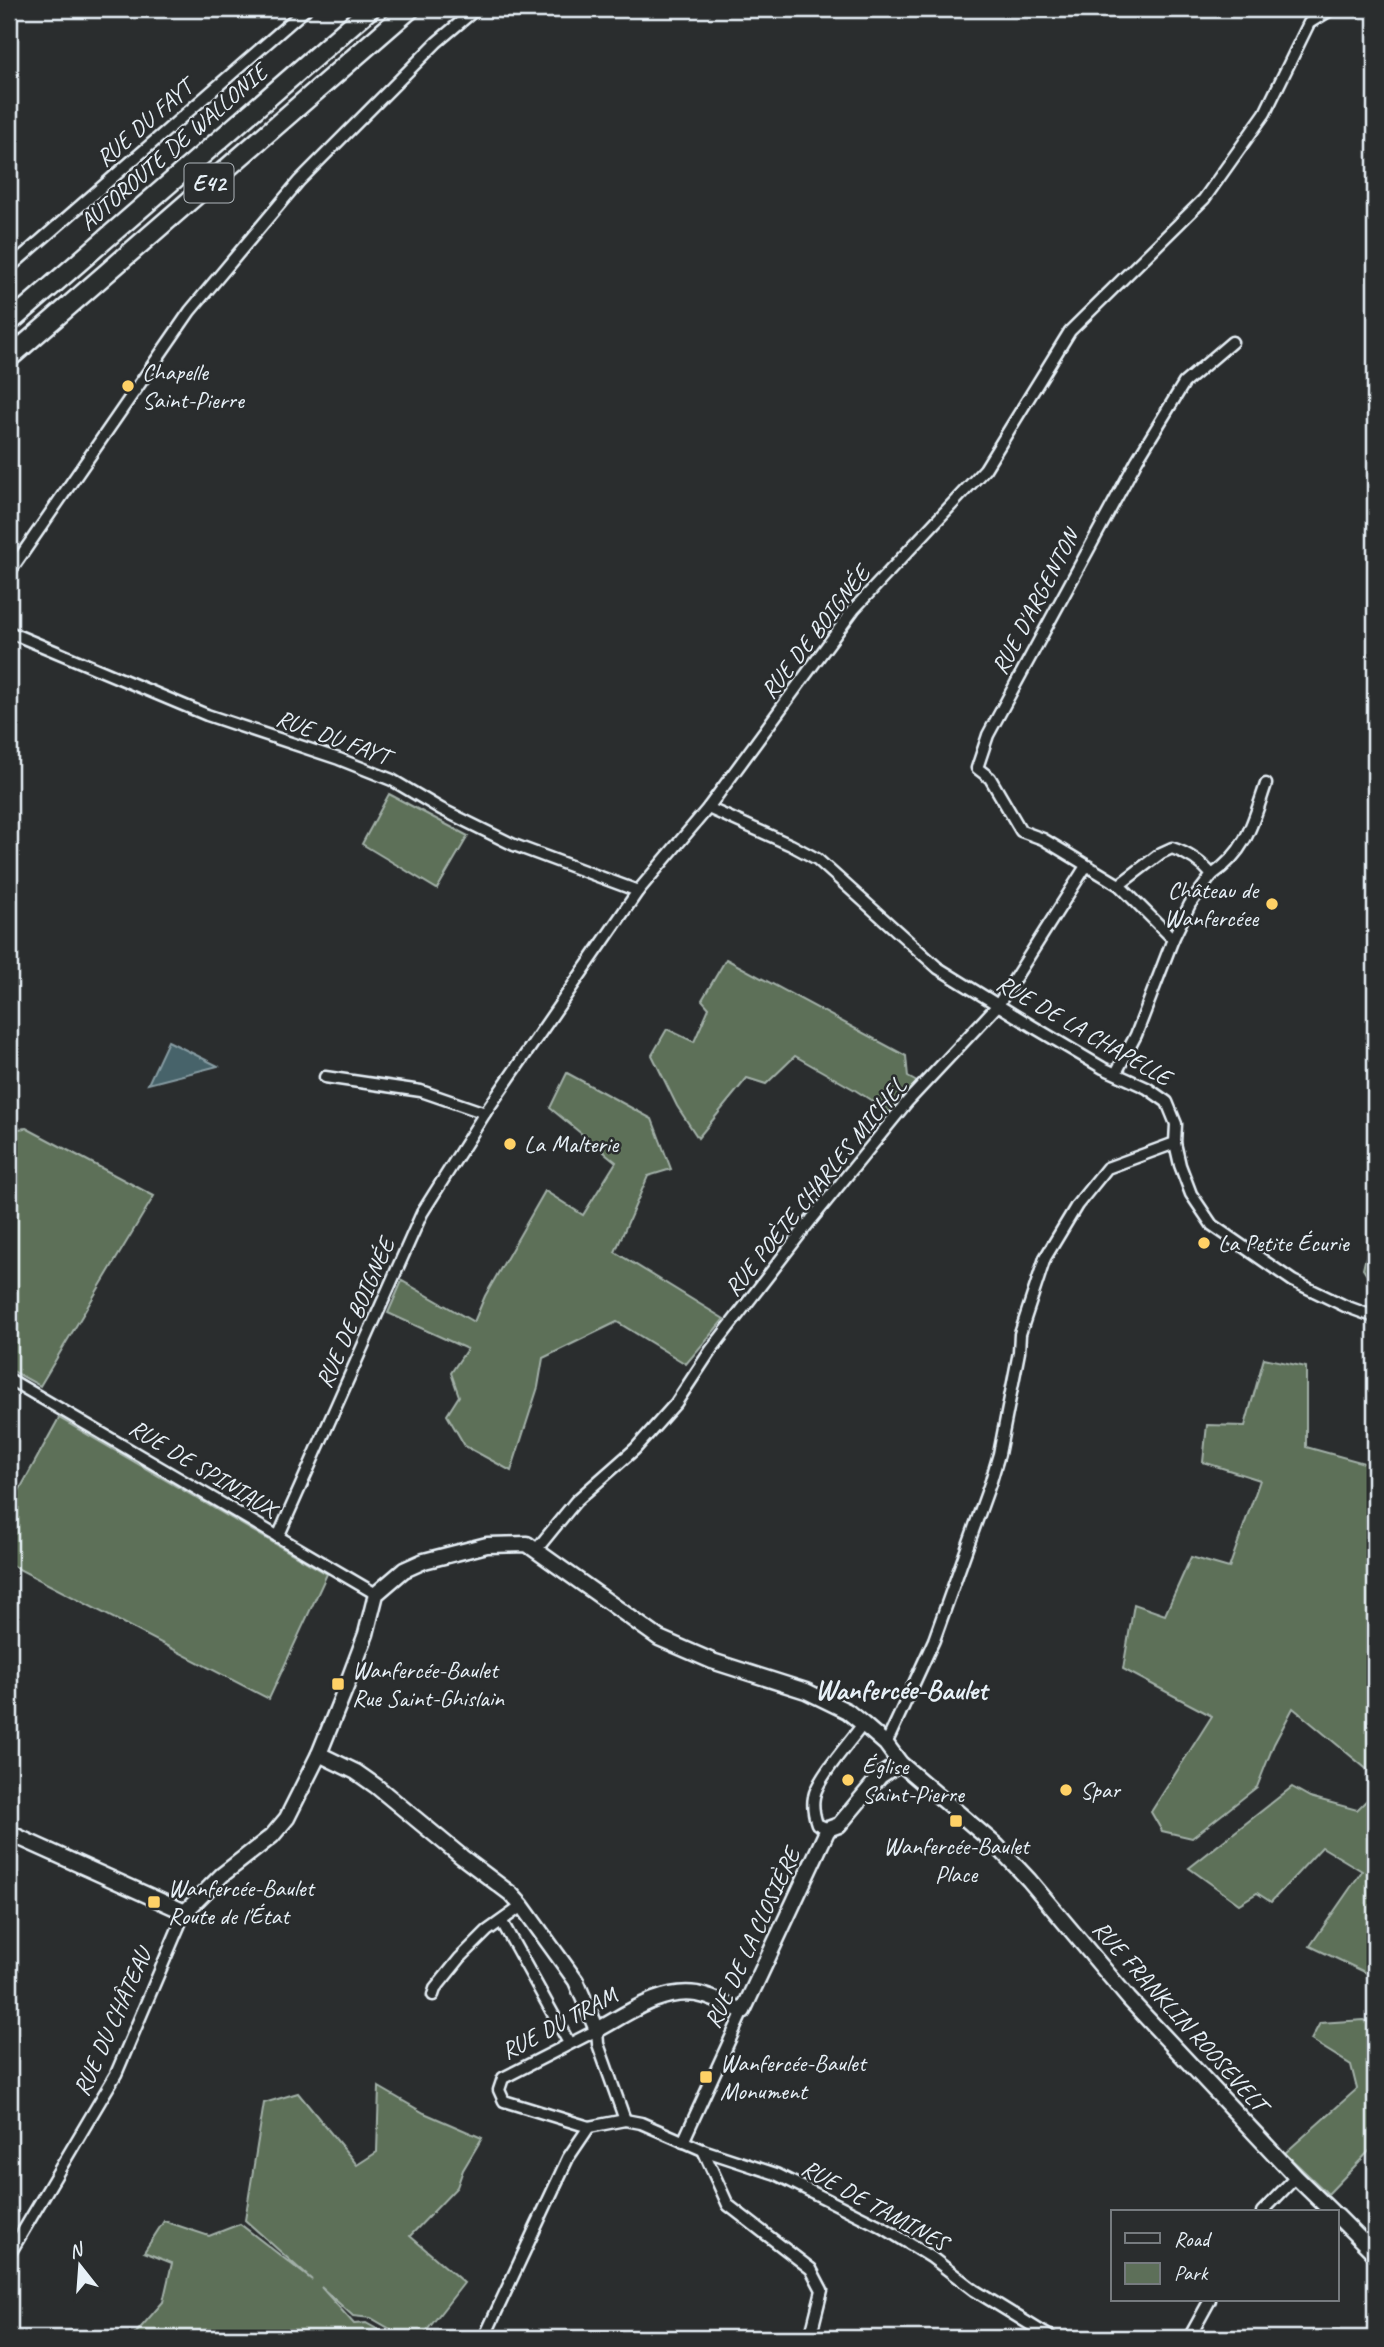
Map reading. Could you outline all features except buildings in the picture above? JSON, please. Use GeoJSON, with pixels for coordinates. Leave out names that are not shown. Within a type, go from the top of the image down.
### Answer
{"type":"FeatureCollection","features":[{"type":"Feature","properties":{"kind":"highway","name":"AUTOROUTE DE WALLONIE"},"geometry":{"type":"LineString","coordinates":[[9,323],[370,9]]}},
{"type":"Feature","properties":{"kind":"highway","name":"AUTOROUTE DE WALLONIE"},"geometry":{"type":"LineString","coordinates":[[9,358],[410,9]]}},
{"type":"Feature","properties":{"kind":"main road"},"geometry":{"type":"LineString","coordinates":[[9,1833],[185,1912],[222,1875],[279,1829],[319,1754],[366,1634],[376,1594],[404,1570],[447,1554],[487,1545],[527,1544],[536,1550]]}},
{"type":"Feature","properties":{"kind":"main road","name":"RUE FRANKLIN ROOSEVELT"},"geometry":{"type":"LineString","coordinates":[[536,1550],[659,1638],[712,1661],[806,1691],[847,1711],[863,1724],[886,1744],[900,1763],[997,1846],[1129,1999],[1330,2210]]}},
{"type":"Feature","properties":{"kind":"main road"},"geometry":{"type":"LineString","coordinates":[[319,1754],[356,1772],[399,1802],[440,1840],[511,1894],[576,1981],[597,2030]]}},
{"type":"Feature","properties":{"kind":"main road","name":"RUE DE LA CLOSIÈRE"},"geometry":{"type":"LineString","coordinates":[[743,2011],[828,1829],[839,1825],[880,1776],[900,1763]]}},
{"type":"Feature","properties":{"kind":"main road","name":"RUE DU TRAM"},"geometry":{"type":"LineString","coordinates":[[597,2030],[640,2006],[672,1994],[699,1994],[743,2011]]}},
{"type":"Feature","properties":{"kind":"main road"},"geometry":{"type":"LineString","coordinates":[[1338,2218],[1375,2254]]}},
{"type":"Feature","properties":{"kind":"street","name":"RUE DU FAYT"},"geometry":{"type":"LineString","coordinates":[[9,268],[306,9]]}},
{"type":"Feature","properties":{"kind":"street"},"geometry":{"type":"LineString","coordinates":[[9,573],[198,301],[299,181],[437,42],[477,9]]}},
{"type":"Feature","properties":{"kind":"street","name":"RUE DE BOIGNÉE"},"geometry":{"type":"LineString","coordinates":[[278,1537],[422,1213],[485,1113],[638,891],[708,808],[854,609],[985,469],[1070,331],[1204,199],[1265,113],[1309,23],[1332,9]]}},
{"type":"Feature","properties":{"kind":"street","name":"RUE D'ARGENTON"},"geometry":{"type":"LineString","coordinates":[[1086,866],[1043,839],[1021,831],[990,778],[977,768],[988,735],[1136,460],[1184,383],[1232,342]]}},
{"type":"Feature","properties":{"kind":"street","name":"RUE DU FAYT"},"geometry":{"type":"LineString","coordinates":[[9,632],[207,715],[339,759],[392,780],[441,809],[514,845],[638,891]]}},
{"type":"Feature","properties":{"kind":"street"},"geometry":{"type":"LineString","coordinates":[[1116,1073],[1136,1035],[1172,939],[1190,904],[1213,875],[1229,863],[1245,841],[1266,784]]}},
{"type":"Feature","properties":{"kind":"street","name":"RUE DE LA CHAPELLE"},"geometry":{"type":"LineString","coordinates":[[708,808],[817,859],[938,968],[1103,1068],[1147,1088],[1167,1102],[1176,1124],[1175,1143],[1180,1165],[1191,1194],[1212,1225],[1293,1281],[1375,1317]]}},
{"type":"Feature","properties":{"kind":"street"},"geometry":{"type":"LineString","coordinates":[[1119,885],[1161,853],[1172,848],[1181,850],[1213,875]]}},
{"type":"Feature","properties":{"kind":"street"},"geometry":{"type":"LineString","coordinates":[[1086,866],[1119,885],[1172,939]]}},
{"type":"Feature","properties":{"kind":"street","name":"RUE POÈTE CHARLES MICHEL"},"geometry":{"type":"LineString","coordinates":[[536,1550],[576,1501],[635,1449],[676,1403],[711,1350],[811,1220],[907,1102],[998,1005],[1086,866]]}},
{"type":"Feature","properties":{"kind":"street"},"geometry":{"type":"LineString","coordinates":[[325,1077],[421,1091],[485,1113]]}},
{"type":"Feature","properties":{"kind":"street"},"geometry":{"type":"LineString","coordinates":[[886,1744],[934,1640],[991,1481],[999,1454],[1019,1352],[1020,1334],[1045,1258],[1077,1205],[1107,1168],[1175,1143]]}},
{"type":"Feature","properties":{"kind":"street","name":"RUE DE SPINIAUX"},"geometry":{"type":"LineString","coordinates":[[9,1379],[376,1594]]}},
{"type":"Feature","properties":{"kind":"street","name":"RUE DE LA CLOSIÈRE"},"geometry":{"type":"LineString","coordinates":[[828,1829],[817,1824],[812,1811],[814,1794],[863,1724]]}},
{"type":"Feature","properties":{"kind":"street"},"geometry":{"type":"LineString","coordinates":[[433,1995],[460,1958],[487,1931],[522,1906]]}},
{"type":"Feature","properties":{"kind":"street","name":"RUE DU CHÂTEAU"},"geometry":{"type":"LineString","coordinates":[[9,2255],[116,2074],[185,1912]]}},
{"type":"Feature","properties":{"kind":"street"},"geometry":{"type":"LineString","coordinates":[[502,1922],[569,2043]]}},
{"type":"Feature","properties":{"kind":"street","name":"RUE DE LA CLOSIÈRE"},"geometry":{"type":"LineString","coordinates":[[682,2142],[743,2011]]}},
{"type":"Feature","properties":{"kind":"street"},"geometry":{"type":"LineString","coordinates":[[484,2338],[568,2158],[589,2127],[625,2120],[598,2045],[597,2030]]}},
{"type":"Feature","properties":{"kind":"street","name":"RUE DU TRAM"},"geometry":{"type":"LineString","coordinates":[[589,2127],[503,2101],[499,2090],[503,2078],[597,2030]]}},
{"type":"Feature","properties":{"kind":"street","name":"RUE DE TAMINES"},"geometry":{"type":"LineString","coordinates":[[625,2120],[641,2123],[702,2150],[776,2174],[884,2228],[974,2290],[1052,2338]]}},
{"type":"Feature","properties":{"kind":"street"},"geometry":{"type":"LineString","coordinates":[[702,2150],[728,2205],[811,2269],[822,2290],[810,2338]]}},
{"type":"Feature","properties":{"kind":"street"},"geometry":{"type":"LineString","coordinates":[[1264,2210],[1296,2177]]}},
{"type":"Feature","properties":{"kind":"street"},"geometry":{"type":"LineString","coordinates":[[1189,2338],[1209,2302]]}},
{"type":"Feature","properties":{"kind":"green space"},"geometry":{"type":"Polygon","coordinates":[[[389,794],[468,836],[437,889],[362,844],[389,794]]]}},
{"type":"Feature","properties":{"kind":"green space"},"geometry":{"type":"Polygon","coordinates":[[[726,959],[906,1056],[908,1077],[917,1082],[896,1116],[795,1056],[766,1084],[747,1078],[698,1138],[677,1106],[652,1055],[667,1029],[694,1042],[709,1008],[702,1000],[726,959]]]}},
{"type":"Feature","properties":{"kind":"green space"},"geometry":{"type":"Polygon","coordinates":[[[567,1073],[652,1119],[671,1169],[648,1176],[615,1252],[724,1319],[686,1364],[617,1322],[543,1358],[538,1387],[511,1471],[465,1446],[447,1415],[459,1396],[451,1373],[467,1349],[388,1313],[402,1281],[474,1322],[485,1296],[545,1191],[583,1215],[616,1162],[550,1108],[567,1073]]]}},
{"type":"Feature","properties":{"kind":"green space"},"geometry":{"type":"Polygon","coordinates":[[[26,1128],[154,1196],[40,1386],[9,1369],[9,1130],[26,1128]]]}},
{"type":"Feature","properties":{"kind":"green space"},"geometry":{"type":"Polygon","coordinates":[[[1375,1219],[1375,1288],[1363,1269],[1375,1219]]]}},
{"type":"Feature","properties":{"kind":"green space"},"geometry":{"type":"Polygon","coordinates":[[[1264,1358],[1306,1367],[1306,1447],[1375,1466],[1375,1776],[1293,1708],[1274,1744],[1257,1787],[1192,1838],[1162,1831],[1151,1812],[1212,1716],[1123,1669],[1134,1604],[1165,1615],[1191,1557],[1229,1568],[1260,1480],[1203,1462],[1207,1425],[1245,1426],[1264,1358]]]}},
{"type":"Feature","properties":{"kind":"green space"},"geometry":{"type":"Polygon","coordinates":[[[59,1418],[327,1574],[269,1699],[9,1564],[9,1509],[59,1418]]]}},
{"type":"Feature","properties":{"kind":"green space"},"geometry":{"type":"Polygon","coordinates":[[[1292,1787],[1310,1797],[1357,1810],[1375,1792],[1375,1977],[1310,1946],[1362,1871],[1322,1847],[1271,1902],[1257,1893],[1239,1904],[1189,1868],[1292,1787]]]}},
{"type":"Feature","properties":{"kind":"green space"},"geometry":{"type":"Polygon","coordinates":[[[1364,2020],[1375,2025],[1375,2145],[1328,2194],[1285,2153],[1357,2089],[1351,2065],[1311,2040],[1320,2023],[1364,2020]]]}},
{"type":"Feature","properties":{"kind":"green space"},"geometry":{"type":"Polygon","coordinates":[[[379,2087],[424,2113],[482,2138],[463,2170],[457,2187],[410,2236],[464,2283],[421,2338],[406,2338],[371,2318],[353,2316],[321,2287],[354,2324],[366,2323],[393,2338],[133,2338],[163,2302],[172,2263],[144,2252],[164,2221],[209,2236],[240,2224],[312,2280],[245,2220],[264,2103],[298,2093],[357,2165],[377,2152],[379,2087]]]}},
{"type":"Feature","properties":{"kind":"water"},"geometry":{"type":"Polygon","coordinates":[[[168,1041],[218,1066],[148,1084],[168,1041]]]}},
{"type":"Feature","properties":{"kind":"place","name":"Chapelle Saint-Pierre"},"geometry":{"type":"Point","coordinates":[128,386]}},
{"type":"Feature","properties":{"kind":"place","name":"Château de Wanfercéee"},"geometry":{"type":"Point","coordinates":[1272,904]}},
{"type":"Feature","properties":{"kind":"place","name":"La Malterie"},"geometry":{"type":"Point","coordinates":[510,1144]}},
{"type":"Feature","properties":{"kind":"place","name":"La Petite Écurie"},"geometry":{"type":"Point","coordinates":[1204,1243]}},
{"type":"Feature","properties":{"kind":"place","name":"Wanfercée-Baulet Rue Saint-Ghislain"},"geometry":{"type":"Point","coordinates":[338,1684]}},
{"type":"Feature","properties":{"kind":"place","name":"Église Saint-Pierre"},"geometry":{"type":"Point","coordinates":[848,1780]}},
{"type":"Feature","properties":{"kind":"place","name":"Spar"},"geometry":{"type":"Point","coordinates":[1066,1790]}},
{"type":"Feature","properties":{"kind":"place","name":"Wanfercée-Baulet Place"},"geometry":{"type":"Point","coordinates":[956,1821]}},
{"type":"Feature","properties":{"kind":"place","name":"Wanfercée-Baulet Route de l'État"},"geometry":{"type":"Point","coordinates":[154,1902]}},
{"type":"Feature","properties":{"kind":"place","name":"Wanfercée-Baulet Monument"},"geometry":{"type":"Point","coordinates":[706,2077]}},
{"type":"Feature","properties":{"kind":"district","name":"Wanfercée-Baulet"},"geometry":{"type":"Point","coordinates":[901,1689]}}]}
